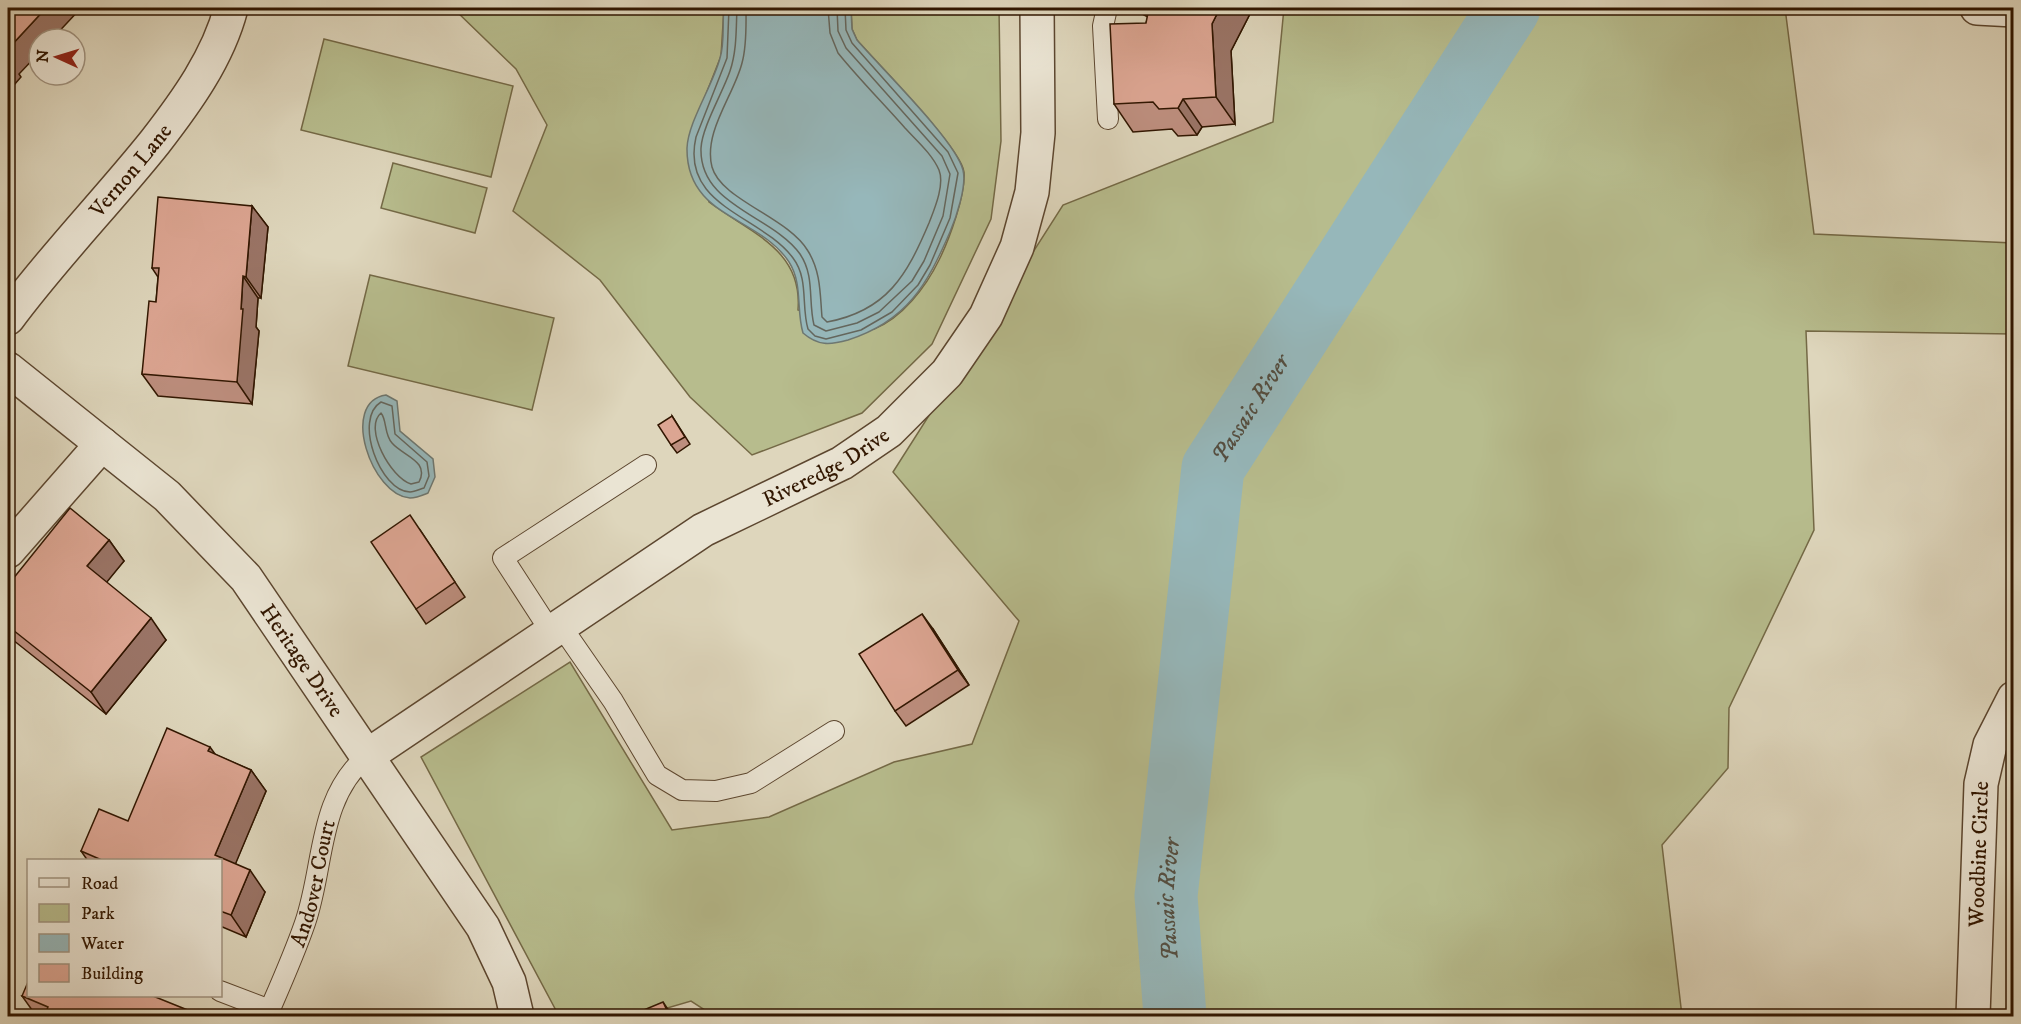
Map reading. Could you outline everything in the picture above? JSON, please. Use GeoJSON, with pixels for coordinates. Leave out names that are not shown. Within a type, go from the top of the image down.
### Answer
{"type":"FeatureCollection","features":[{"type":"Feature","properties":{"kind":"street","name":"Vernon Lane"},"geometry":{"type":"LineString","coordinates":[[8,318],[129,175],[183,105],[218,46],[231,8]]}},
{"type":"Feature","properties":{"kind":"street","name":"Riveredge Drive"},"geometry":{"type":"LineString","coordinates":[[367,756],[704,530],[842,464],[889,431],[947,373],[986,316],[1017,247],[1032,192],[1038,133],[1037,8]]}},
{"type":"Feature","properties":{"kind":"street"},"geometry":{"type":"LineString","coordinates":[[1977,8],[2013,9]]}},
{"type":"Feature","properties":{"kind":"street","name":"Heritage Drive"},"geometry":{"type":"LineString","coordinates":[[8,369],[167,496],[246,578],[483,927],[509,982],[517,1017]]}},
{"type":"Feature","properties":{"kind":"street"},"geometry":{"type":"LineString","coordinates":[[8,551],[102,444]]}},
{"type":"Feature","properties":{"kind":"street","name":"Woodbine Circle"},"geometry":{"type":"LineString","coordinates":[[1973,1017],[1981,784],[1990,745],[2013,698]]}},
{"type":"Feature","properties":{"kind":"lane"},"geometry":{"type":"LineString","coordinates":[[1107,8],[1103,26],[1108,119]]}},
{"type":"Feature","properties":{"kind":"lane"},"geometry":{"type":"LineString","coordinates":[[646,465],[503,558],[613,701],[657,775],[682,790],[716,791],[751,783],[834,732]]}},
{"type":"Feature","properties":{"kind":"lane","name":"Andover Court"},"geometry":{"type":"LineString","coordinates":[[268,1013],[305,923],[330,809],[351,770],[367,756]]}},
{"type":"Feature","properties":{"kind":"lane"},"geometry":{"type":"LineString","coordinates":[[222,992],[268,1013]]}},
{"type":"Feature","properties":{"kind":"green space"},"geometry":{"type":"Polygon","coordinates":[[[453,8],[724,8],[721,56],[690,135],[709,202],[771,245],[783,257],[792,272],[797,289],[798,310],[874,329],[903,309],[920,291],[934,270],[956,217],[964,172],[949,144],[857,40],[852,29],[851,8],[999,8],[1001,141],[991,219],[932,344],[862,413],[752,455],[690,397],[600,280],[513,211],[547,125],[516,69],[453,8]]]}},
{"type":"Feature","properties":{"kind":"green space"},"geometry":{"type":"Polygon","coordinates":[[[1284,8],[1785,8],[1814,234],[2013,243],[2013,334],[1806,331],[1814,530],[1729,708],[1728,768],[1662,845],[1682,1016],[714,1016],[691,1001],[640,1016],[559,1016],[421,757],[570,662],[672,830],[769,817],[894,762],[972,744],[1019,621],[893,472],[1063,205],[1273,122],[1284,8]]]}},
{"type":"Feature","properties":{"kind":"green space"},"geometry":{"type":"Polygon","coordinates":[[[324,39],[513,86],[491,177],[301,130],[324,39]]]}},
{"type":"Feature","properties":{"kind":"green space"},"geometry":{"type":"Polygon","coordinates":[[[393,163],[487,188],[475,233],[381,208],[393,163]]]}},
{"type":"Feature","properties":{"kind":"green space"},"geometry":{"type":"Polygon","coordinates":[[[370,275],[554,318],[532,410],[348,366],[370,275]]]}},
{"type":"Feature","properties":{"kind":"water"},"geometry":{"type":"Polygon","coordinates":[[[724,8],[851,8],[852,29],[857,40],[947,141],[963,170],[962,193],[958,210],[933,269],[912,299],[900,311],[886,323],[868,332],[835,343],[819,342],[803,333],[798,288],[789,262],[776,247],[711,203],[698,189],[690,171],[688,138],[720,58],[724,8]]]}},
{"type":"Feature","properties":{"kind":"water"},"geometry":{"type":"Polygon","coordinates":[[[386,395],[397,401],[400,431],[433,459],[435,477],[428,493],[410,498],[396,493],[384,482],[373,466],[366,448],[363,430],[365,414],[372,401],[386,395]]]}},
{"type":"Feature","properties":{"kind":"building"},"geometry":{"type":"Polygon","coordinates":[[[8,8],[46,8],[27,27],[8,49],[8,8]]]}},
{"type":"Feature","properties":{"kind":"building"},"geometry":{"type":"Polygon","coordinates":[[[1149,8],[1220,8],[1212,24],[1216,97],[1183,99],[1178,108],[1159,109],[1153,102],[1114,104],[1110,24],[1146,23],[1149,8]]]}},
{"type":"Feature","properties":{"kind":"building"},"geometry":{"type":"Polygon","coordinates":[[[158,197],[252,206],[246,277],[243,276],[241,309],[243,309],[237,382],[142,374],[149,301],[156,302],[159,268],[152,268],[158,197]]]}},
{"type":"Feature","properties":{"kind":"building"},"geometry":{"type":"Polygon","coordinates":[[[672,416],[685,437],[671,445],[658,425],[672,416]]]}},
{"type":"Feature","properties":{"kind":"building"},"geometry":{"type":"Polygon","coordinates":[[[70,508],[109,540],[87,566],[151,618],[91,692],[8,626],[8,585],[70,508]]]}},
{"type":"Feature","properties":{"kind":"building"},"geometry":{"type":"Polygon","coordinates":[[[410,515],[455,582],[416,609],[371,542],[410,515]]]}},
{"type":"Feature","properties":{"kind":"building"},"geometry":{"type":"Polygon","coordinates":[[[922,614],[958,670],[895,711],[859,654],[922,614]]]}},
{"type":"Feature","properties":{"kind":"building"},"geometry":{"type":"Polygon","coordinates":[[[167,728],[210,747],[208,751],[251,770],[215,855],[250,870],[231,915],[222,912],[222,859],[99,859],[81,851],[99,809],[128,821],[167,728]]]}},
{"type":"Feature","properties":{"kind":"building"},"geometry":{"type":"Polygon","coordinates":[[[27,984],[27,997],[155,997],[190,1011],[187,1017],[44,1017],[48,1007],[22,996],[27,984]]]}},
{"type":"Feature","properties":{"kind":"building"},"geometry":{"type":"Polygon","coordinates":[[[663,1002],[670,1017],[627,1017],[663,1002]]]}},
{"type":"Feature","properties":{"kind":"waterway","name":"Passaic River"},"geometry":{"type":"LineString","coordinates":[[1175,1016],[1166,896],[1213,468],[1509,8]]}}]}
